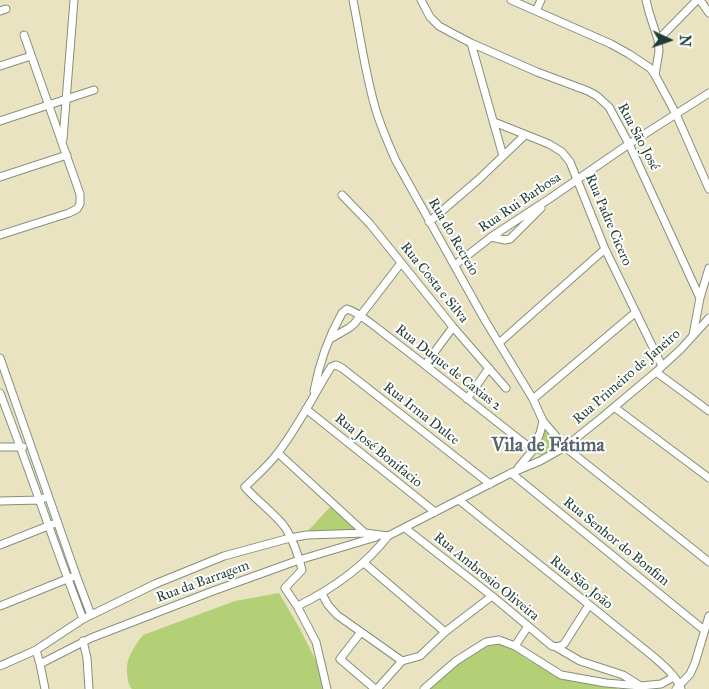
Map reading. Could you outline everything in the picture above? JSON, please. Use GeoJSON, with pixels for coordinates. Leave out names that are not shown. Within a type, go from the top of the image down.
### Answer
{"type":"FeatureCollection","features":[{"type":"Feature","properties":{"kind":"street"},"geometry":{"type":"LineString","coordinates":[[62,143],[74,0]]}},
{"type":"Feature","properties":{"kind":"street","name":"Rua do Recreio"},"geometry":{"type":"LineString","coordinates":[[353,0],[366,71],[375,106],[396,161],[486,322],[533,399],[543,421],[566,446],[709,562]]}},
{"type":"Feature","properties":{"kind":"street","name":"Rua São José"},"geometry":{"type":"LineString","coordinates":[[421,0],[430,17],[440,26],[471,44],[588,91],[597,96],[609,108],[630,144],[700,298]]}},
{"type":"Feature","properties":{"kind":"street"},"geometry":{"type":"LineString","coordinates":[[511,0],[611,44],[650,68],[676,114],[709,190]]}},
{"type":"Feature","properties":{"kind":"street"},"geometry":{"type":"LineString","coordinates":[[536,11],[541,0]]}},
{"type":"Feature","properties":{"kind":"street"},"geometry":{"type":"LineString","coordinates":[[646,0],[658,40],[659,51],[655,75]]}},
{"type":"Feature","properties":{"kind":"street"},"geometry":{"type":"LineString","coordinates":[[658,40],[699,0],[709,13]]}},
{"type":"Feature","properties":{"kind":"street"},"geometry":{"type":"LineString","coordinates":[[0,235],[78,209],[80,204],[80,194],[24,35]]}},
{"type":"Feature","properties":{"kind":"street"},"geometry":{"type":"LineString","coordinates":[[471,44],[503,156]]}},
{"type":"Feature","properties":{"kind":"street"},"geometry":{"type":"LineString","coordinates":[[0,66],[31,56]]}},
{"type":"Feature","properties":{"kind":"street"},"geometry":{"type":"LineString","coordinates":[[0,121],[94,90]]}},
{"type":"Feature","properties":{"kind":"street","name":"Rua Rui Barbosa"},"geometry":{"type":"LineString","coordinates":[[455,266],[491,237],[709,92]]}},
{"type":"Feature","properties":{"kind":"street","name":"Rua Padre Cicero"},"geometry":{"type":"LineString","coordinates":[[494,122],[549,144],[562,152],[570,162],[605,249],[636,312],[659,369]]}},
{"type":"Feature","properties":{"kind":"street"},"geometry":{"type":"LineString","coordinates":[[429,222],[526,135]]}},
{"type":"Feature","properties":{"kind":"street"},"geometry":{"type":"LineString","coordinates":[[0,177],[66,155]]}},
{"type":"Feature","properties":{"kind":"street","name":"Rua Costa e Silva"},"geometry":{"type":"LineString","coordinates":[[342,195],[370,224],[453,327],[506,388]]}},
{"type":"Feature","properties":{"kind":"street"},"geometry":{"type":"LineString","coordinates":[[491,237],[505,240],[510,239],[549,199]]}},
{"type":"Feature","properties":{"kind":"street"},"geometry":{"type":"LineString","coordinates":[[499,343],[605,249]]}},
{"type":"Feature","properties":{"kind":"street"},"geometry":{"type":"LineString","coordinates":[[327,689],[316,642],[285,588],[302,570],[299,560],[283,526],[245,487],[260,474],[278,453],[306,409],[313,396],[316,376],[329,339],[350,328],[401,262]]}},
{"type":"Feature","properties":{"kind":"street"},"geometry":{"type":"LineString","coordinates":[[694,335],[700,298],[709,268]]}},
{"type":"Feature","properties":{"kind":"street","name":"Rua Duque de Caxias 2"},"geometry":{"type":"LineString","coordinates":[[329,339],[339,318],[346,309],[349,309],[425,365],[533,450]]}},
{"type":"Feature","properties":{"kind":"street"},"geometry":{"type":"LineString","coordinates":[[533,399],[636,312]]}},
{"type":"Feature","properties":{"kind":"street","name":"Rua Primeiro de Janeiro"},"geometry":{"type":"LineString","coordinates":[[384,536],[405,528],[514,472],[540,461],[566,446],[659,369],[709,318]]}},
{"type":"Feature","properties":{"kind":"street"},"geometry":{"type":"LineString","coordinates":[[425,365],[453,327]]}},
{"type":"Feature","properties":{"kind":"street"},"geometry":{"type":"LineString","coordinates":[[0,358],[91,615]]}},
{"type":"Feature","properties":{"kind":"street","name":"Rua Irma Dulce"},"geometry":{"type":"LineString","coordinates":[[313,396],[331,368],[336,365],[490,484]]}},
{"type":"Feature","properties":{"kind":"street"},"geometry":{"type":"LineString","coordinates":[[467,399],[489,368]]}},
{"type":"Feature","properties":{"kind":"street"},"geometry":{"type":"LineString","coordinates":[[659,369],[709,411]]}},
{"type":"Feature","properties":{"kind":"street"},"geometry":{"type":"LineString","coordinates":[[12,392],[0,392],[83,619]]}},
{"type":"Feature","properties":{"kind":"street"},"geometry":{"type":"LineString","coordinates":[[614,407],[709,478]]}},
{"type":"Feature","properties":{"kind":"street","name":"Rua José Bonifacio"},"geometry":{"type":"LineString","coordinates":[[306,409],[434,512]]}},
{"type":"Feature","properties":{"kind":"street"},"geometry":{"type":"LineString","coordinates":[[514,472],[533,450],[543,421]]}},
{"type":"Feature","properties":{"kind":"street"},"geometry":{"type":"LineString","coordinates":[[0,447],[31,447]]}},
{"type":"Feature","properties":{"kind":"street"},"geometry":{"type":"LineString","coordinates":[[278,453],[366,533]]}},
{"type":"Feature","properties":{"kind":"street","name":"Rua Senhor do Bonfim"},"geometry":{"type":"LineString","coordinates":[[514,472],[704,630]]}},
{"type":"Feature","properties":{"kind":"street"},"geometry":{"type":"LineString","coordinates":[[0,501],[40,500],[48,496]]}},
{"type":"Feature","properties":{"kind":"street","name":"Rua São João"},"geometry":{"type":"LineString","coordinates":[[459,500],[588,606],[649,653],[674,677],[679,687]]}},
{"type":"Feature","properties":{"kind":"street"},"geometry":{"type":"LineString","coordinates":[[0,545],[58,522]]}},
{"type":"Feature","properties":{"kind":"street","name":"Rua Ambrosio Oliveira"},"geometry":{"type":"LineString","coordinates":[[405,528],[554,646],[580,661],[623,675],[641,686]]}},
{"type":"Feature","properties":{"kind":"street"},"geometry":{"type":"LineString","coordinates":[[0,666],[36,650],[91,615],[155,584],[224,556],[307,535],[366,533],[384,536],[378,549],[364,563],[322,594],[298,606],[299,611]]}},
{"type":"Feature","properties":{"kind":"street","name":"Rua da Barragem"},"geometry":{"type":"LineString","coordinates":[[40,664],[83,641],[212,591],[299,560],[384,536]]}},
{"type":"Feature","properties":{"kind":"street"},"geometry":{"type":"LineString","coordinates":[[364,563],[445,632]]}},
{"type":"Feature","properties":{"kind":"street"},"geometry":{"type":"LineString","coordinates":[[0,606],[76,575]]}},
{"type":"Feature","properties":{"kind":"street"},"geometry":{"type":"LineString","coordinates":[[322,594],[337,615],[402,661]]}},
{"type":"Feature","properties":{"kind":"street"},"geometry":{"type":"LineString","coordinates":[[361,632],[340,659],[376,689],[402,661],[420,656],[445,632],[492,596]]}},
{"type":"Feature","properties":{"kind":"street"},"geometry":{"type":"LineString","coordinates":[[554,646],[564,644],[588,606]]}},
{"type":"Feature","properties":{"kind":"street"},"geometry":{"type":"LineString","coordinates":[[679,687],[690,674],[695,663],[709,616]]}},
{"type":"Feature","properties":{"kind":"street"},"geometry":{"type":"LineString","coordinates":[[514,646],[528,626]]}},
{"type":"Feature","properties":{"kind":"street"},"geometry":{"type":"LineString","coordinates":[[424,689],[456,661],[486,642],[499,640],[514,646],[561,675],[606,683],[641,686],[660,684],[674,677]]}},
{"type":"Feature","properties":{"kind":"street"},"geometry":{"type":"LineString","coordinates":[[83,641],[89,689]]}},
{"type":"Feature","properties":{"kind":"street"},"geometry":{"type":"LineString","coordinates":[[36,650],[45,689]]}},
{"type":"Feature","properties":{"kind":"green space"},"geometry":{"type":"Polygon","coordinates":[[[544,429],[556,446],[541,455],[535,451],[544,429]]]}},
{"type":"Feature","properties":{"kind":"green space"},"geometry":{"type":"Polygon","coordinates":[[[331,506],[355,527],[352,530],[305,534],[331,506]]]}},
{"type":"Feature","properties":{"kind":"green space"},"geometry":{"type":"Polygon","coordinates":[[[279,593],[316,661],[323,689],[132,689],[128,682],[127,663],[133,649],[143,635],[235,601],[279,593]]]}},
{"type":"Feature","properties":{"kind":"green space"},"geometry":{"type":"Polygon","coordinates":[[[498,643],[516,651],[528,660],[561,677],[616,686],[617,689],[427,689],[476,650],[498,643]]]}},
{"type":"Feature","properties":{"kind":"district","name":"Vila de Fátima"},"geometry":{"type":"Point","coordinates":[548,446]}}]}
